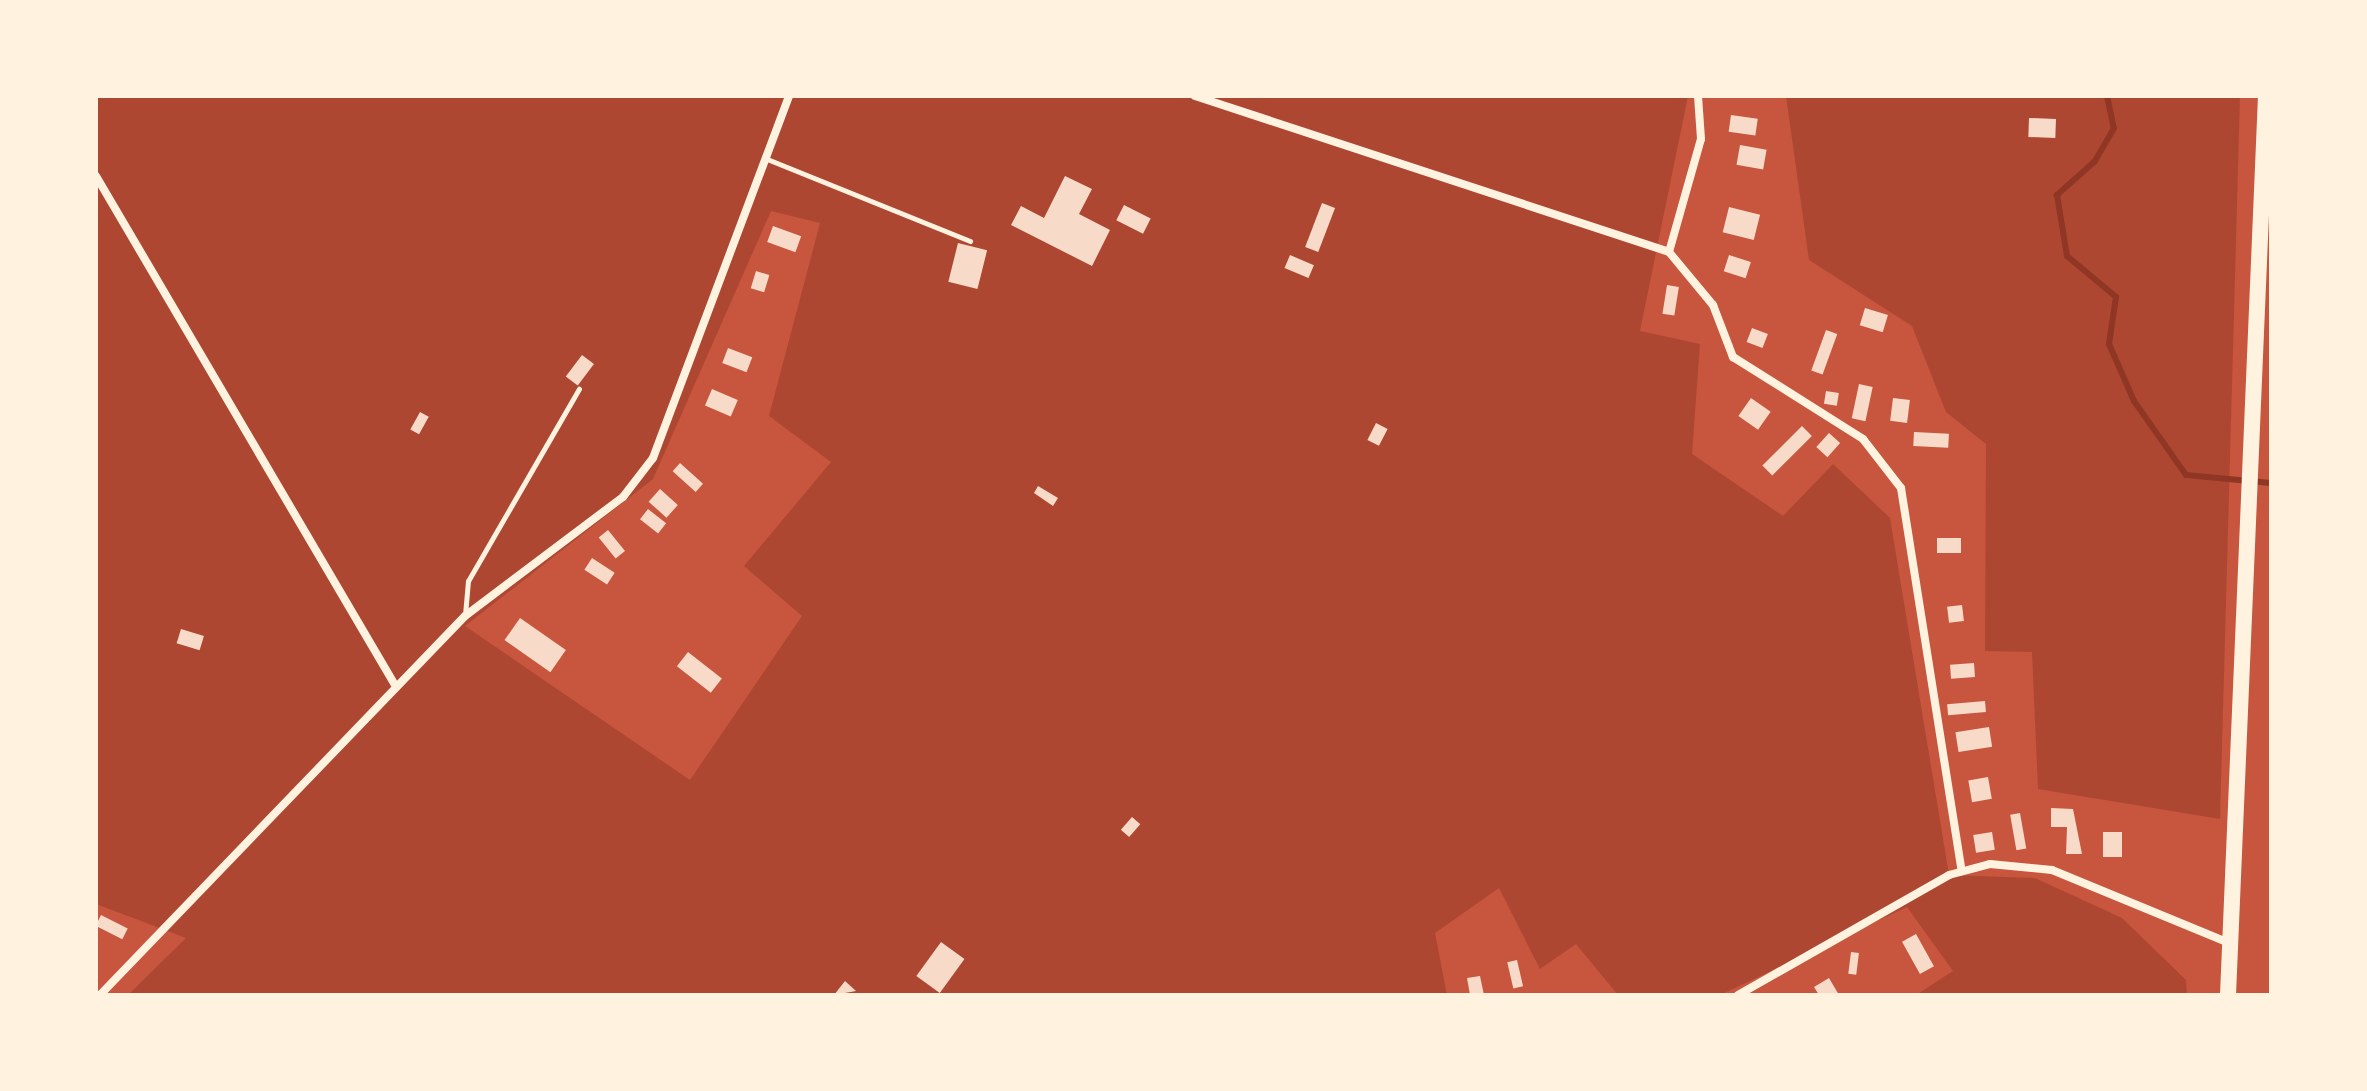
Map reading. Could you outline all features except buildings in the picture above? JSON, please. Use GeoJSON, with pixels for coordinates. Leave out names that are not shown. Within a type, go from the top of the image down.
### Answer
{"type":"FeatureCollection","features":[{"type":"Feature","properties":{"kind":"main road"},"geometry":{"type":"LineString","coordinates":[[2228,995],[2254,456],[2266,96]]}},
{"type":"Feature","properties":{"kind":"street"},"geometry":{"type":"LineString","coordinates":[[100,995],[395,685],[465,616],[623,497],[653,458],[789,96]]}},
{"type":"Feature","properties":{"kind":"street"},"geometry":{"type":"LineString","coordinates":[[1195,96],[1669,252],[1713,305],[1733,357],[1863,439],[1901,488],[1962,871]]}},
{"type":"Feature","properties":{"kind":"street"},"geometry":{"type":"LineString","coordinates":[[1669,252],[1701,139],[1698,96]]}},
{"type":"Feature","properties":{"kind":"street"},"geometry":{"type":"LineString","coordinates":[[96,176],[395,685]]}},
{"type":"Feature","properties":{"kind":"street"},"geometry":{"type":"LineString","coordinates":[[1738,995],[1962,871],[2014,863],[2052,870],[2230,943]]}},
{"type":"Feature","properties":{"kind":"lane"},"geometry":{"type":"LineString","coordinates":[[767,159],[970,241]]}},
{"type":"Feature","properties":{"kind":"lane"},"geometry":{"type":"LineString","coordinates":[[465,616],[468,581],[579,389]]}},
{"type":"Feature","properties":{"kind":"shaded area"},"geometry":{"type":"Polygon","coordinates":[[[96,96],[1688,96],[1640,331],[1700,344],[1692,454],[1783,516],[1833,464],[1890,518],[1949,875],[2035,878],[2122,918],[2186,980],[2187,995],[1916,995],[1953,971],[1907,907],[1720,995],[1618,995],[1576,944],[1540,969],[1499,888],[1435,933],[1447,995],[128,995],[186,938],[96,904],[96,96]],[[771,211],[653,479],[465,626],[690,780],[802,616],[744,566],[831,462],[769,416],[820,223],[771,211]]]}},
{"type":"Feature","properties":{"kind":"shaded area"},"geometry":{"type":"Polygon","coordinates":[[[1786,96],[2240,96],[2220,819],[2038,789],[2032,652],[1985,651],[1986,444],[1946,412],[1912,326],[1809,260],[1786,96]]]}},
{"type":"Feature","properties":{"kind":"waterway"},"geometry":{"type":"LineString","coordinates":[[2107,96],[2114,128],[2094,162],[2057,195],[2067,256],[2116,297],[2109,344],[2134,401],[2186,475],[2271,483]]}}]}
